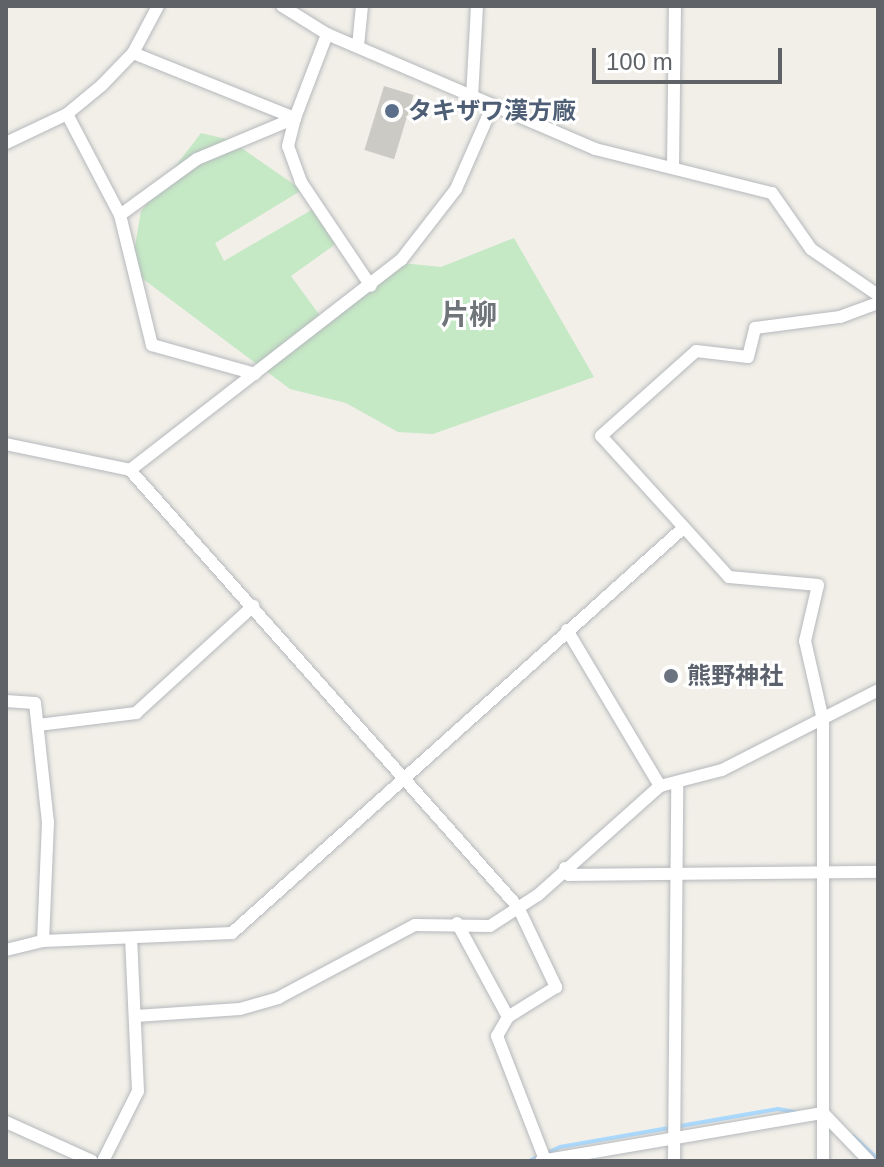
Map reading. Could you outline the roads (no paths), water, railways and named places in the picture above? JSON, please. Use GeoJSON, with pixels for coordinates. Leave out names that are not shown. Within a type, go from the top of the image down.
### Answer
{"type":"FeatureCollection","features":[{"type":"Feature","properties":{"kind":"street"},"geometry":{"type":"LineString","coordinates":[[6,143],[67,114],[133,53],[158,6]]}},
{"type":"Feature","properties":{"kind":"street"},"geometry":{"type":"LineString","coordinates":[[282,6],[327,34],[595,149],[772,193],[811,249],[878,295]]}},
{"type":"Feature","properties":{"kind":"street"},"geometry":{"type":"LineString","coordinates":[[358,46],[362,6]]}},
{"type":"Feature","properties":{"kind":"street"},"geometry":{"type":"LineString","coordinates":[[472,98],[477,6]]}},
{"type":"Feature","properties":{"kind":"street"},"geometry":{"type":"LineString","coordinates":[[673,168],[675,6]]}},
{"type":"Feature","properties":{"kind":"street"},"geometry":{"type":"LineString","coordinates":[[327,34],[295,118],[288,146],[301,182],[371,286]]}},
{"type":"Feature","properties":{"kind":"street"},"geometry":{"type":"LineString","coordinates":[[133,53],[295,118]]}},
{"type":"Feature","properties":{"kind":"street"},"geometry":{"type":"LineString","coordinates":[[130,470],[371,286],[429,232],[492,107]]}},
{"type":"Feature","properties":{"kind":"street"},"geometry":{"type":"LineString","coordinates":[[67,114],[120,215],[152,345],[255,374]]}},
{"type":"Feature","properties":{"kind":"street"},"geometry":{"type":"LineString","coordinates":[[120,215],[197,159],[295,118]]}},
{"type":"Feature","properties":{"kind":"street"},"geometry":{"type":"LineString","coordinates":[[6,129],[25,133]]}},
{"type":"Feature","properties":{"kind":"street"},"geometry":{"type":"LineString","coordinates":[[823,1161],[823,720],[805,641],[818,585],[729,577],[681,530],[601,436],[696,351],[748,357],[755,328],[840,317],[878,303]]}},
{"type":"Feature","properties":{"kind":"street"},"geometry":{"type":"LineString","coordinates":[[6,444],[130,470],[518,907],[556,987],[508,1017],[497,1036],[542,1159],[823,1113]]}},
{"type":"Feature","properties":{"kind":"street"},"geometry":{"type":"LineString","coordinates":[[6,950],[43,941],[232,933],[681,530]]}},
{"type":"Feature","properties":{"kind":"street"},"geometry":{"type":"LineString","coordinates":[[38,725],[136,713],[253,606]]}},
{"type":"Feature","properties":{"kind":"street"},"geometry":{"type":"LineString","coordinates":[[567,630],[660,786]]}},
{"type":"Feature","properties":{"kind":"street"},"geometry":{"type":"LineString","coordinates":[[136,1016],[240,1009],[278,998],[415,925],[457,923],[490,926],[518,907],[660,786],[722,770],[878,690]]}},
{"type":"Feature","properties":{"kind":"street"},"geometry":{"type":"LineString","coordinates":[[6,701],[35,703],[48,822],[43,941]]}},
{"type":"Feature","properties":{"kind":"street"},"geometry":{"type":"LineString","coordinates":[[674,1161],[677,783]]}},
{"type":"Feature","properties":{"kind":"street"},"geometry":{"type":"LineString","coordinates":[[565,868],[569,875],[878,872]]}},
{"type":"Feature","properties":{"kind":"street"},"geometry":{"type":"LineString","coordinates":[[457,923],[508,1017]]}},
{"type":"Feature","properties":{"kind":"street"},"geometry":{"type":"LineString","coordinates":[[103,1161],[138,1091],[131,938]]}},
{"type":"Feature","properties":{"kind":"street"},"geometry":{"type":"LineString","coordinates":[[823,1113],[869,1161]]}},
{"type":"Feature","properties":{"kind":"street"},"geometry":{"type":"LineString","coordinates":[[6,1122],[92,1161]]}},
{"type":"Feature","properties":{"kind":"waterway"},"geometry":{"type":"LineString","coordinates":[[529,1161],[560,1147],[778,1109],[795,1112]]}},
{"type":"Feature","properties":{"kind":"waterway"},"geometry":{"type":"LineString","coordinates":[[853,1136],[878,1159]]}},
{"type":"Feature","properties":{"kind":"place","name":"タキザワ漢方廠"},"geometry":{"type":"Point","coordinates":[392,111]}},
{"type":"Feature","properties":{"kind":"place","name":"熊野神社"},"geometry":{"type":"Point","coordinates":[671,676]}},
{"type":"Feature","properties":{"kind":"district","name":"片柳"},"geometry":{"type":"Point","coordinates":[469,315]}}]}
